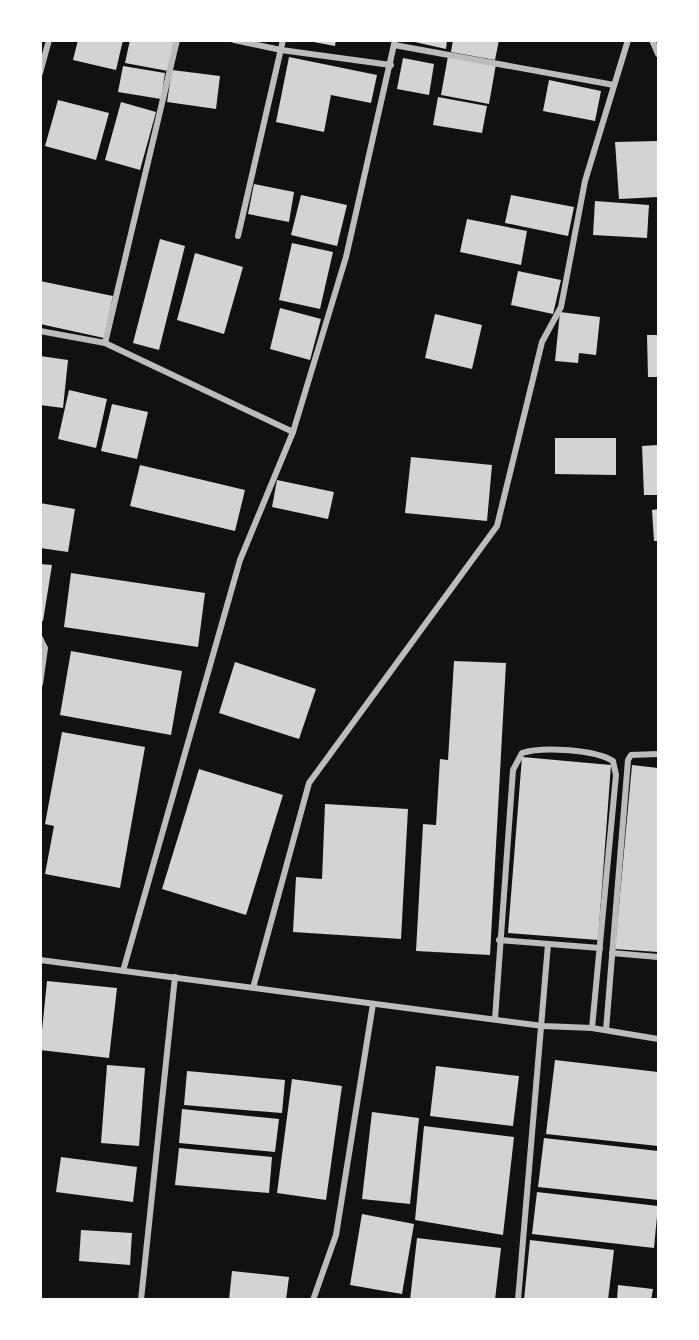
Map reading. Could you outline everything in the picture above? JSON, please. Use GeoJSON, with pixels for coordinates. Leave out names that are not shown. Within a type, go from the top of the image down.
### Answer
{"type":"FeatureCollection","features":[{"type":"Feature","properties":{"kind":"street"},"geometry":{"type":"LineString","coordinates":[[40,74],[49,40]]}},
{"type":"Feature","properties":{"kind":"street"},"geometry":{"type":"LineString","coordinates":[[105,343],[177,40]]}},
{"type":"Feature","properties":{"kind":"street"},"geometry":{"type":"LineString","coordinates":[[234,40],[281,50],[391,65]]}},
{"type":"Feature","properties":{"kind":"street"},"geometry":{"type":"LineString","coordinates":[[238,236],[283,40]]}},
{"type":"Feature","properties":{"kind":"street"},"geometry":{"type":"LineString","coordinates":[[253,988],[309,783],[497,526],[542,342],[561,307],[585,181],[628,40]]}},
{"type":"Feature","properties":{"kind":"street"},"geometry":{"type":"LineString","coordinates":[[652,40],[658,54]]}},
{"type":"Feature","properties":{"kind":"street"},"geometry":{"type":"LineString","coordinates":[[123,971],[240,560],[293,432],[346,257],[395,43],[614,85]]}},
{"type":"Feature","properties":{"kind":"street"},"geometry":{"type":"LineString","coordinates":[[40,331],[105,343],[293,432]]}},
{"type":"Feature","properties":{"kind":"street"},"geometry":{"type":"LineString","coordinates":[[40,638],[45,648],[40,684]]}},
{"type":"Feature","properties":{"kind":"street"},"geometry":{"type":"LineString","coordinates":[[495,1019],[513,770],[522,753],[533,749],[602,754],[613,761],[616,776],[592,1028]]}},
{"type":"Feature","properties":{"kind":"street"},"geometry":{"type":"LineString","coordinates":[[606,1030],[628,760],[631,755],[637,753],[658,754]]}},
{"type":"Feature","properties":{"kind":"street"},"geometry":{"type":"LineString","coordinates":[[499,940],[600,948]]}},
{"type":"Feature","properties":{"kind":"street"},"geometry":{"type":"LineString","coordinates":[[518,1299],[543,1026],[548,944]]}},
{"type":"Feature","properties":{"kind":"street"},"geometry":{"type":"LineString","coordinates":[[612,953],[658,957]]}},
{"type":"Feature","properties":{"kind":"street"},"geometry":{"type":"LineString","coordinates":[[40,960],[543,1026],[592,1028],[658,1039]]}},
{"type":"Feature","properties":{"kind":"street"},"geometry":{"type":"LineString","coordinates":[[141,1299],[175,977]]}},
{"type":"Feature","properties":{"kind":"street"},"geometry":{"type":"LineString","coordinates":[[313,1299],[336,1235],[373,1004]]}},
{"type":"Feature","properties":{"kind":"building"},"geometry":{"type":"Polygon","coordinates":[[[78,40],[123,40],[116,70],[73,60],[78,40]]]}},
{"type":"Feature","properties":{"kind":"building"},"geometry":{"type":"Polygon","coordinates":[[[130,40],[174,40],[168,71],[125,63],[130,40]]]}},
{"type":"Feature","properties":{"kind":"building"},"geometry":{"type":"Polygon","coordinates":[[[303,40],[336,40],[335,46],[303,40]]]}},
{"type":"Feature","properties":{"kind":"building"},"geometry":{"type":"Polygon","coordinates":[[[406,40],[447,40],[446,49],[406,40]]]}},
{"type":"Feature","properties":{"kind":"building"},"geometry":{"type":"Polygon","coordinates":[[[453,40],[499,40],[495,60],[451,52],[453,40]]]}},
{"type":"Feature","properties":{"kind":"building"},"geometry":{"type":"Polygon","coordinates":[[[448,56],[496,64],[489,104],[441,95],[448,56]]]}},
{"type":"Feature","properties":{"kind":"building"},"geometry":{"type":"Polygon","coordinates":[[[289,57],[377,75],[371,103],[331,95],[324,132],[276,122],[289,57]]]}},
{"type":"Feature","properties":{"kind":"building"},"geometry":{"type":"Polygon","coordinates":[[[403,58],[434,64],[429,95],[397,89],[403,58]]]}},
{"type":"Feature","properties":{"kind":"building"},"geometry":{"type":"Polygon","coordinates":[[[123,66],[165,73],[161,99],[118,92],[123,66]]]}},
{"type":"Feature","properties":{"kind":"building"},"geometry":{"type":"Polygon","coordinates":[[[172,70],[220,76],[216,109],[167,102],[172,70]]]}},
{"type":"Feature","properties":{"kind":"building"},"geometry":{"type":"Polygon","coordinates":[[[549,80],[601,91],[595,121],[543,111],[549,80]]]}},
{"type":"Feature","properties":{"kind":"building"},"geometry":{"type":"Polygon","coordinates":[[[438,97],[487,106],[482,133],[433,125],[438,97]]]}},
{"type":"Feature","properties":{"kind":"building"},"geometry":{"type":"Polygon","coordinates":[[[58,100],[109,113],[96,160],[45,146],[58,100]]]}},
{"type":"Feature","properties":{"kind":"building"},"geometry":{"type":"Polygon","coordinates":[[[121,102],[156,112],[140,170],[105,160],[121,102]]]}},
{"type":"Feature","properties":{"kind":"building"},"geometry":{"type":"Polygon","coordinates":[[[658,141],[658,197],[619,199],[615,142],[658,141]]]}},
{"type":"Feature","properties":{"kind":"building"},"geometry":{"type":"Polygon","coordinates":[[[254,184],[294,192],[289,222],[248,214],[254,184]]]}},
{"type":"Feature","properties":{"kind":"building"},"geometry":{"type":"Polygon","coordinates":[[[301,195],[347,205],[337,246],[291,235],[301,195]]]}},
{"type":"Feature","properties":{"kind":"building"},"geometry":{"type":"Polygon","coordinates":[[[511,195],[574,207],[568,236],[505,223],[511,195]]]}},
{"type":"Feature","properties":{"kind":"building"},"geometry":{"type":"Polygon","coordinates":[[[595,201],[649,205],[647,238],[593,235],[595,201]]]}},
{"type":"Feature","properties":{"kind":"building"},"geometry":{"type":"Polygon","coordinates":[[[467,219],[527,231],[521,265],[460,252],[467,219]]]}},
{"type":"Feature","properties":{"kind":"building"},"geometry":{"type":"Polygon","coordinates":[[[160,239],[185,246],[159,350],[133,343],[160,239]]]}},
{"type":"Feature","properties":{"kind":"building"},"geometry":{"type":"Polygon","coordinates":[[[292,243],[333,252],[320,309],[279,300],[292,243]]]}},
{"type":"Feature","properties":{"kind":"building"},"geometry":{"type":"Polygon","coordinates":[[[195,253],[243,267],[224,334],[177,320],[195,253]]]}},
{"type":"Feature","properties":{"kind":"building"},"geometry":{"type":"Polygon","coordinates":[[[518,271],[561,280],[553,314],[511,305],[518,271]]]}},
{"type":"Feature","properties":{"kind":"building"},"geometry":{"type":"Polygon","coordinates":[[[40,281],[113,296],[104,338],[40,324],[40,281]]]}},
{"type":"Feature","properties":{"kind":"building"},"geometry":{"type":"Polygon","coordinates":[[[280,308],[321,319],[310,360],[270,349],[280,308]]]}},
{"type":"Feature","properties":{"kind":"building"},"geometry":{"type":"Polygon","coordinates":[[[560,312],[600,317],[596,355],[579,353],[578,363],[555,361],[560,312]]]}},
{"type":"Feature","properties":{"kind":"building"},"geometry":{"type":"Polygon","coordinates":[[[435,314],[482,325],[472,369],[425,358],[435,314]]]}},
{"type":"Feature","properties":{"kind":"building"},"geometry":{"type":"Polygon","coordinates":[[[647,335],[658,335],[658,377],[648,377],[647,335]]]}},
{"type":"Feature","properties":{"kind":"building"},"geometry":{"type":"Polygon","coordinates":[[[40,356],[68,360],[63,408],[40,405],[40,356]]]}},
{"type":"Feature","properties":{"kind":"building"},"geometry":{"type":"Polygon","coordinates":[[[69,390],[107,399],[96,448],[58,439],[69,390]]]}},
{"type":"Feature","properties":{"kind":"building"},"geometry":{"type":"Polygon","coordinates":[[[112,404],[148,412],[137,459],[101,451],[112,404]]]}},
{"type":"Feature","properties":{"kind":"building"},"geometry":{"type":"Polygon","coordinates":[[[555,438],[616,438],[616,475],[555,474],[555,438]]]}},
{"type":"Feature","properties":{"kind":"building"},"geometry":{"type":"Polygon","coordinates":[[[658,445],[658,495],[644,495],[642,446],[658,445]]]}},
{"type":"Feature","properties":{"kind":"building"},"geometry":{"type":"Polygon","coordinates":[[[411,457],[492,465],[487,521],[405,513],[411,457]]]}},
{"type":"Feature","properties":{"kind":"building"},"geometry":{"type":"Polygon","coordinates":[[[140,465],[245,490],[235,531],[130,506],[140,465]]]}},
{"type":"Feature","properties":{"kind":"building"},"geometry":{"type":"Polygon","coordinates":[[[277,480],[334,492],[328,519],[272,507],[277,480]]]}},
{"type":"Feature","properties":{"kind":"building"},"geometry":{"type":"Polygon","coordinates":[[[40,503],[75,509],[68,552],[40,548],[40,503]]]}},
{"type":"Feature","properties":{"kind":"building"},"geometry":{"type":"Polygon","coordinates":[[[658,509],[658,541],[654,541],[652,510],[658,509]]]}},
{"type":"Feature","properties":{"kind":"building"},"geometry":{"type":"Polygon","coordinates":[[[40,564],[52,565],[43,621],[40,621],[40,564]]]}},
{"type":"Feature","properties":{"kind":"building"},"geometry":{"type":"Polygon","coordinates":[[[71,573],[205,593],[198,647],[64,627],[71,573]]]}},
{"type":"Feature","properties":{"kind":"building"},"geometry":{"type":"Polygon","coordinates":[[[71,651],[182,671],[171,735],[60,715],[71,651]]]}},
{"type":"Feature","properties":{"kind":"building"},"geometry":{"type":"Polygon","coordinates":[[[454,661],[506,663],[490,955],[416,951],[423,824],[436,825],[440,759],[448,760],[454,661]]]}},
{"type":"Feature","properties":{"kind":"building"},"geometry":{"type":"Polygon","coordinates":[[[235,662],[316,689],[299,739],[219,713],[235,662]]]}},
{"type":"Feature","properties":{"kind":"building"},"geometry":{"type":"Polygon","coordinates":[[[62,732],[145,747],[120,888],[45,874],[54,826],[45,824],[62,732]]]}},
{"type":"Feature","properties":{"kind":"building"},"geometry":{"type":"Polygon","coordinates":[[[522,757],[611,765],[598,940],[508,933],[522,757]]]}},
{"type":"Feature","properties":{"kind":"building"},"geometry":{"type":"Polygon","coordinates":[[[632,765],[658,768],[658,952],[615,949],[632,765]]]}},
{"type":"Feature","properties":{"kind":"building"},"geometry":{"type":"Polygon","coordinates":[[[199,769],[283,795],[246,915],[162,889],[199,769]]]}},
{"type":"Feature","properties":{"kind":"building"},"geometry":{"type":"Polygon","coordinates":[[[325,804],[408,809],[401,939],[293,932],[296,877],[322,879],[325,804]]]}},
{"type":"Feature","properties":{"kind":"building"},"geometry":{"type":"Polygon","coordinates":[[[47,981],[117,988],[109,1058],[40,1050],[47,981]]]}},
{"type":"Feature","properties":{"kind":"building"},"geometry":{"type":"Polygon","coordinates":[[[555,1060],[658,1072],[658,1146],[546,1134],[555,1060]]]}},
{"type":"Feature","properties":{"kind":"building"},"geometry":{"type":"Polygon","coordinates":[[[107,1065],[145,1068],[139,1146],[101,1143],[107,1065]]]}},
{"type":"Feature","properties":{"kind":"building"},"geometry":{"type":"Polygon","coordinates":[[[436,1066],[519,1076],[513,1126],[430,1116],[436,1066]]]}},
{"type":"Feature","properties":{"kind":"building"},"geometry":{"type":"Polygon","coordinates":[[[187,1071],[285,1080],[282,1113],[184,1105],[187,1071]]]}},
{"type":"Feature","properties":{"kind":"building"},"geometry":{"type":"Polygon","coordinates":[[[292,1079],[342,1086],[326,1200],[277,1193],[292,1079]]]}},
{"type":"Feature","properties":{"kind":"building"},"geometry":{"type":"Polygon","coordinates":[[[182,1109],[279,1119],[275,1152],[179,1143],[182,1109]]]}},
{"type":"Feature","properties":{"kind":"building"},"geometry":{"type":"Polygon","coordinates":[[[372,1112],[419,1118],[410,1204],[362,1199],[372,1112]]]}},
{"type":"Feature","properties":{"kind":"building"},"geometry":{"type":"Polygon","coordinates":[[[424,1126],[514,1137],[503,1235],[415,1220],[424,1126]]]}},
{"type":"Feature","properties":{"kind":"building"},"geometry":{"type":"Polygon","coordinates":[[[544,1138],[658,1151],[658,1200],[538,1187],[544,1138]]]}},
{"type":"Feature","properties":{"kind":"building"},"geometry":{"type":"Polygon","coordinates":[[[179,1148],[272,1157],[269,1193],[175,1185],[179,1148]]]}},
{"type":"Feature","properties":{"kind":"building"},"geometry":{"type":"Polygon","coordinates":[[[61,1157],[137,1167],[133,1202],[56,1192],[61,1157]]]}},
{"type":"Feature","properties":{"kind":"building"},"geometry":{"type":"Polygon","coordinates":[[[537,1192],[658,1206],[654,1248],[532,1234],[537,1192]]]}},
{"type":"Feature","properties":{"kind":"building"},"geometry":{"type":"Polygon","coordinates":[[[362,1214],[414,1224],[402,1294],[350,1285],[362,1214]]]}},
{"type":"Feature","properties":{"kind":"building"},"geometry":{"type":"Polygon","coordinates":[[[81,1230],[132,1233],[130,1265],[79,1261],[81,1230]]]}},
{"type":"Feature","properties":{"kind":"building"},"geometry":{"type":"Polygon","coordinates":[[[417,1238],[501,1248],[495,1300],[410,1300],[417,1238]]]}},
{"type":"Feature","properties":{"kind":"building"},"geometry":{"type":"Polygon","coordinates":[[[530,1240],[614,1250],[608,1300],[524,1300],[530,1240]]]}},
{"type":"Feature","properties":{"kind":"building"},"geometry":{"type":"Polygon","coordinates":[[[232,1271],[289,1277],[286,1300],[229,1300],[232,1271]]]}},
{"type":"Feature","properties":{"kind":"building"},"geometry":{"type":"Polygon","coordinates":[[[618,1285],[653,1289],[651,1300],[617,1300],[618,1285]]]}}]}
